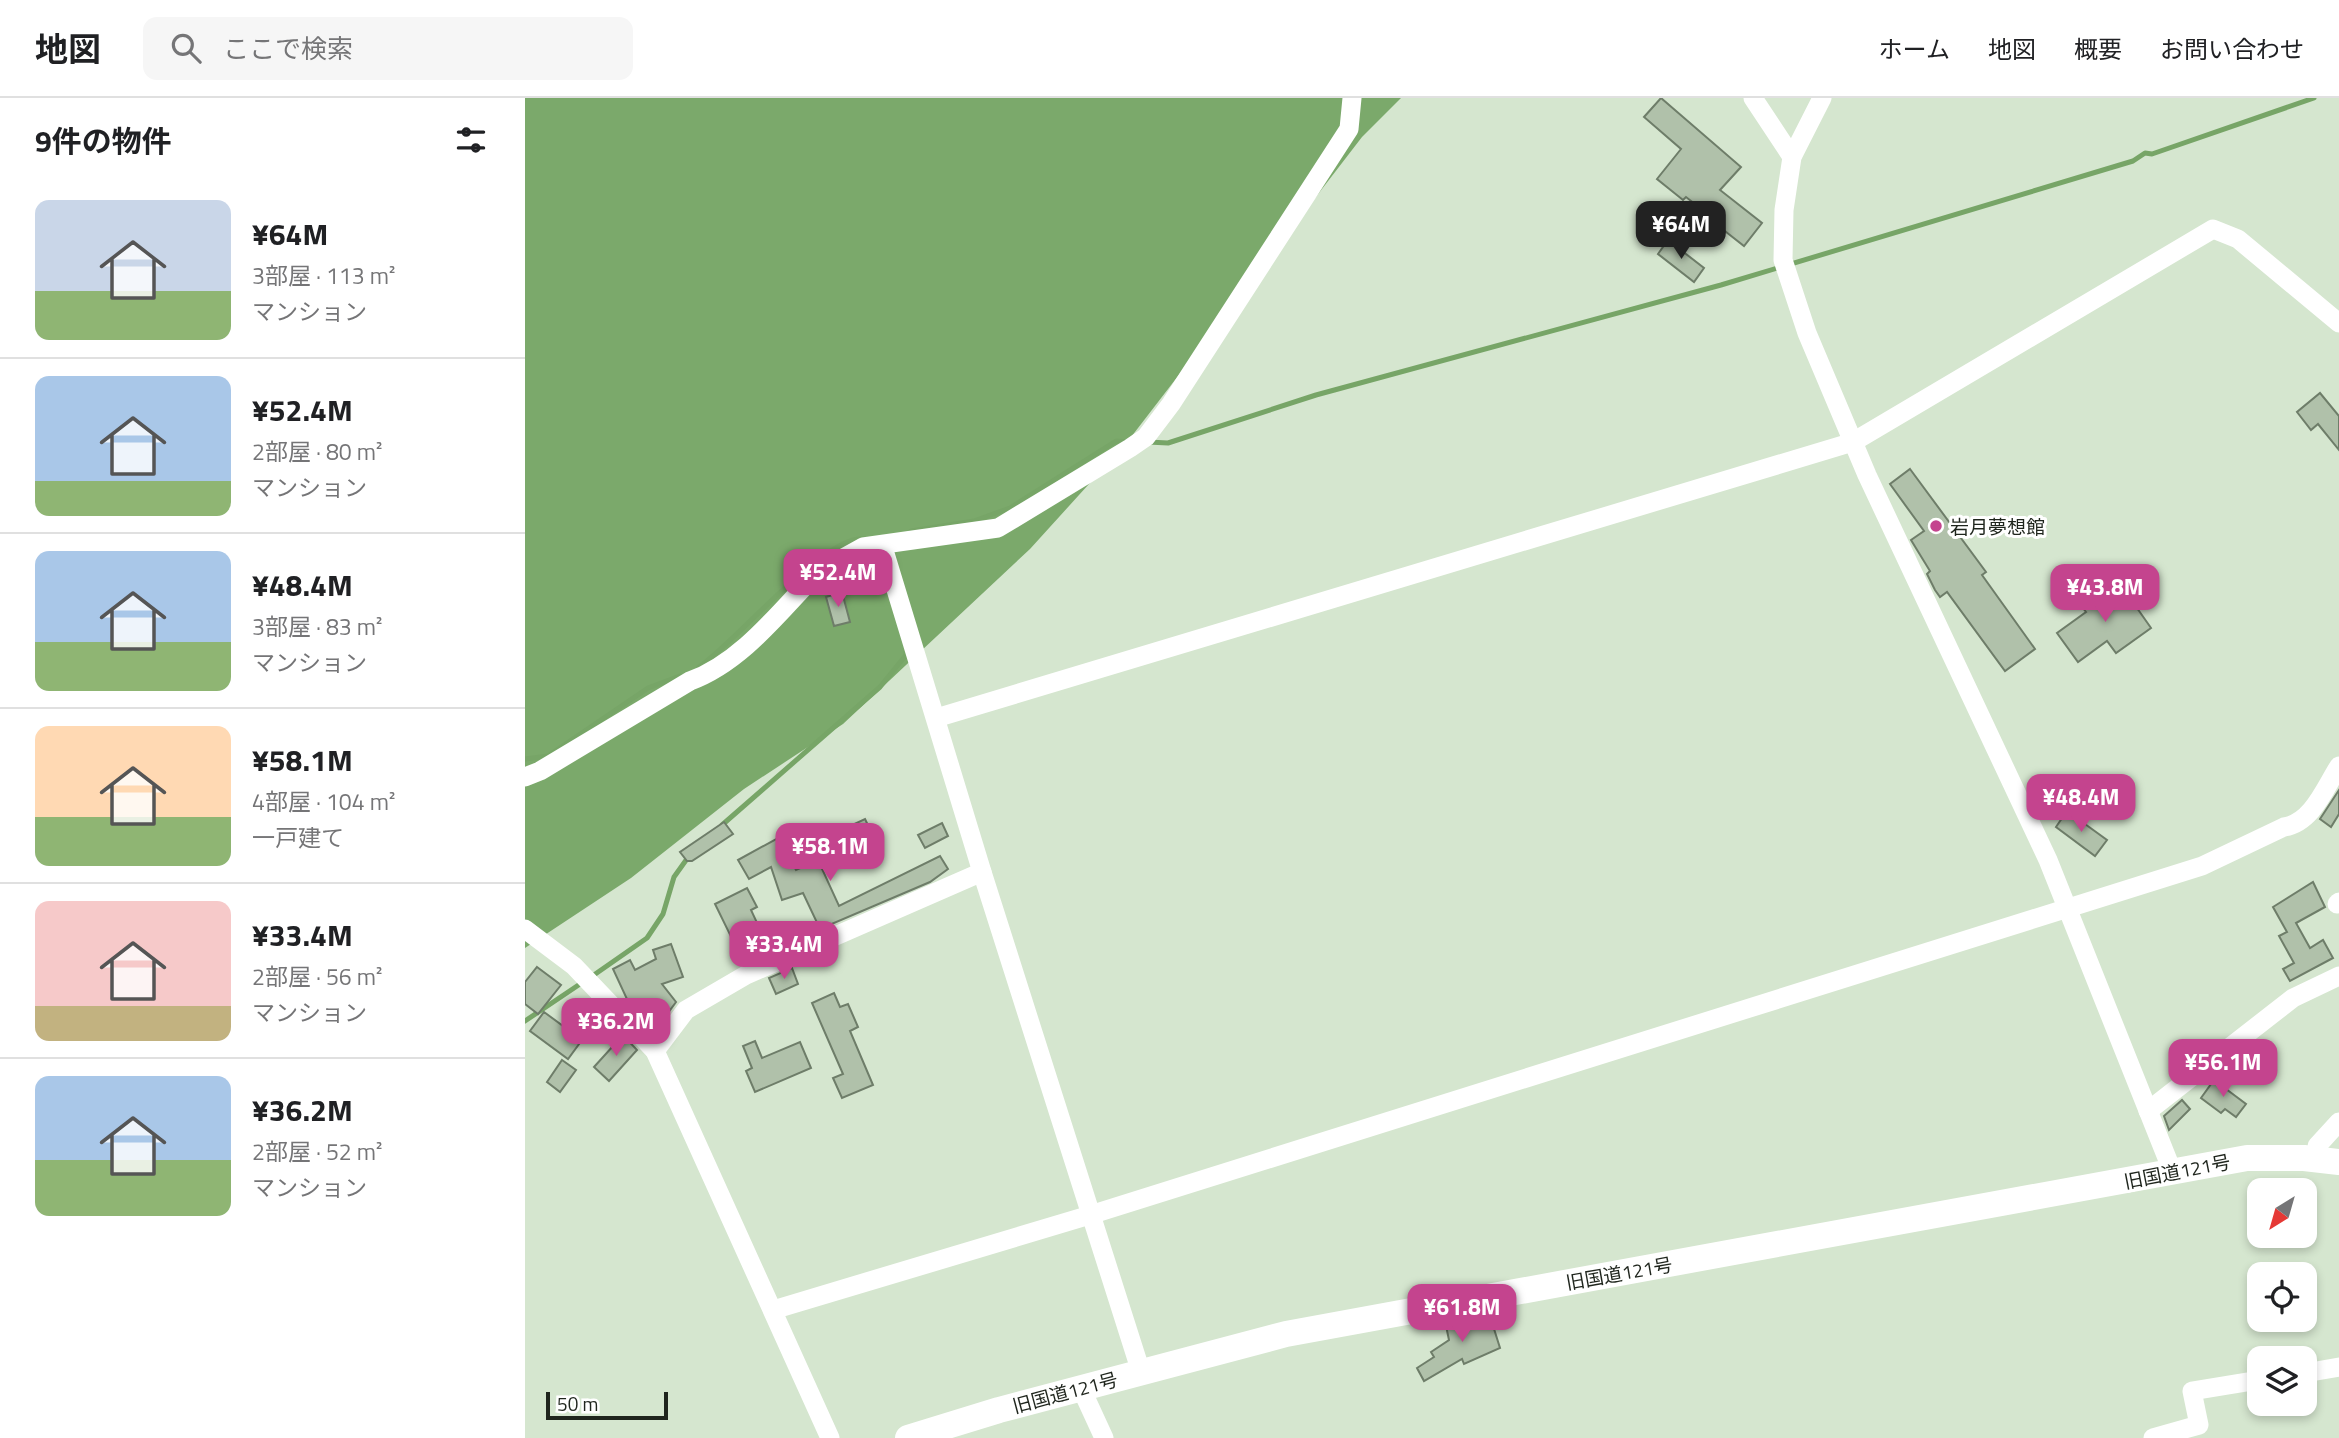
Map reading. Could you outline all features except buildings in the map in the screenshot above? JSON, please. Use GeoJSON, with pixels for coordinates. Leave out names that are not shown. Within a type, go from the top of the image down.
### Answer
{"type":"FeatureCollection","features":[{"type":"Feature","properties":{"kind":"street"},"geometry":{"type":"LineString","coordinates":[[525,777],[540,771],[690,681],[710,674],[735,656],[818,572],[831,563],[863,547],[883,547],[998,528],[1146,437],[1171,404],[1349,129],[1352,98]]}},
{"type":"Feature","properties":{"kind":"street"},"geometry":{"type":"LineString","coordinates":[[1753,98],[1792,158]]}},
{"type":"Feature","properties":{"kind":"street"},"geometry":{"type":"LineString","coordinates":[[1822,98],[1792,158],[1784,210],[1783,260],[1807,333],[1853,442],[1995,741],[2069,909],[2173,1173]]}},
{"type":"Feature","properties":{"kind":"street"},"geometry":{"type":"LineString","coordinates":[[936,718],[1853,442],[2213,229],[2238,239],[2339,323]]}},
{"type":"Feature","properties":{"kind":"street"},"geometry":{"type":"LineString","coordinates":[[883,547],[982,872],[1141,1373]]}},
{"type":"Feature","properties":{"kind":"street"},"geometry":{"type":"LineString","coordinates":[[773,1310],[1090,1215],[2201,866],[2284,827],[2298,825],[2309,814],[2339,766]]}},
{"type":"Feature","properties":{"kind":"street"},"geometry":{"type":"LineString","coordinates":[[655,1051],[686,1010],[746,975],[982,872]]}},
{"type":"Feature","properties":{"kind":"street"},"geometry":{"type":"LineString","coordinates":[[525,929],[574,966],[655,1051],[830,1438]]}},
{"type":"Feature","properties":{"kind":"street"},"geometry":{"type":"LineString","coordinates":[[2148,1111],[2293,998],[2339,976]]}},
{"type":"Feature","properties":{"kind":"street"},"geometry":{"type":"LineString","coordinates":[[2328,1161],[2317,1146],[2339,1122]]}},
{"type":"Feature","properties":{"kind":"street","name":"旧国道121号"},"geometry":{"type":"LineString","coordinates":[[908,1438],[1081,1388],[1286,1334],[2247,1158],[2328,1161]]}},
{"type":"Feature","properties":{"kind":"street"},"geometry":{"type":"LineString","coordinates":[[2317,1371],[2339,1367]]}},
{"type":"Feature","properties":{"kind":"street"},"geometry":{"type":"LineString","coordinates":[[2154,1438],[2199,1425],[2192,1391],[2247,1382]]}},
{"type":"Feature","properties":{"kind":"street"},"geometry":{"type":"LineString","coordinates":[[1081,1388],[1104,1438]]}},
{"type":"Feature","properties":{"kind":"green space"},"geometry":{"type":"Polygon","coordinates":[[[525,98],[1401,98],[1362,137],[1128,441],[1030,549],[843,724],[744,789],[631,878],[525,948],[525,98]]]}},
{"type":"Feature","properties":{"kind":"waterway"},"geometry":{"type":"LineString","coordinates":[[1148,442],[1168,443],[1316,395],[1721,285],[2133,161],[2145,153],[2152,154],[2314,98]]}},
{"type":"Feature","properties":{"kind":"waterway"},"geometry":{"type":"LineString","coordinates":[[911,531],[974,521],[1010,508],[1116,441],[1128,442]]}},
{"type":"Feature","properties":{"kind":"waterway"},"geometry":{"type":"LineString","coordinates":[[699,667],[805,570],[848,542],[865,539]]}},
{"type":"Feature","properties":{"kind":"waterway"},"geometry":{"type":"LineString","coordinates":[[722,825],[880,687],[906,655],[906,651]]}},
{"type":"Feature","properties":{"kind":"waterway"},"geometry":{"type":"LineString","coordinates":[[525,759],[548,756],[648,688],[680,676]]}},
{"type":"Feature","properties":{"kind":"waterway"},"geometry":{"type":"LineString","coordinates":[[591,977],[647,938],[663,914],[674,877],[689,856]]}},
{"type":"Feature","properties":{"kind":"waterway"},"geometry":{"type":"LineString","coordinates":[[525,1021],[583,982]]}},
{"type":"Feature","properties":{"kind":"place","name":"岩月夢想館"},"geometry":{"type":"Point","coordinates":[1936,526]}}]}
